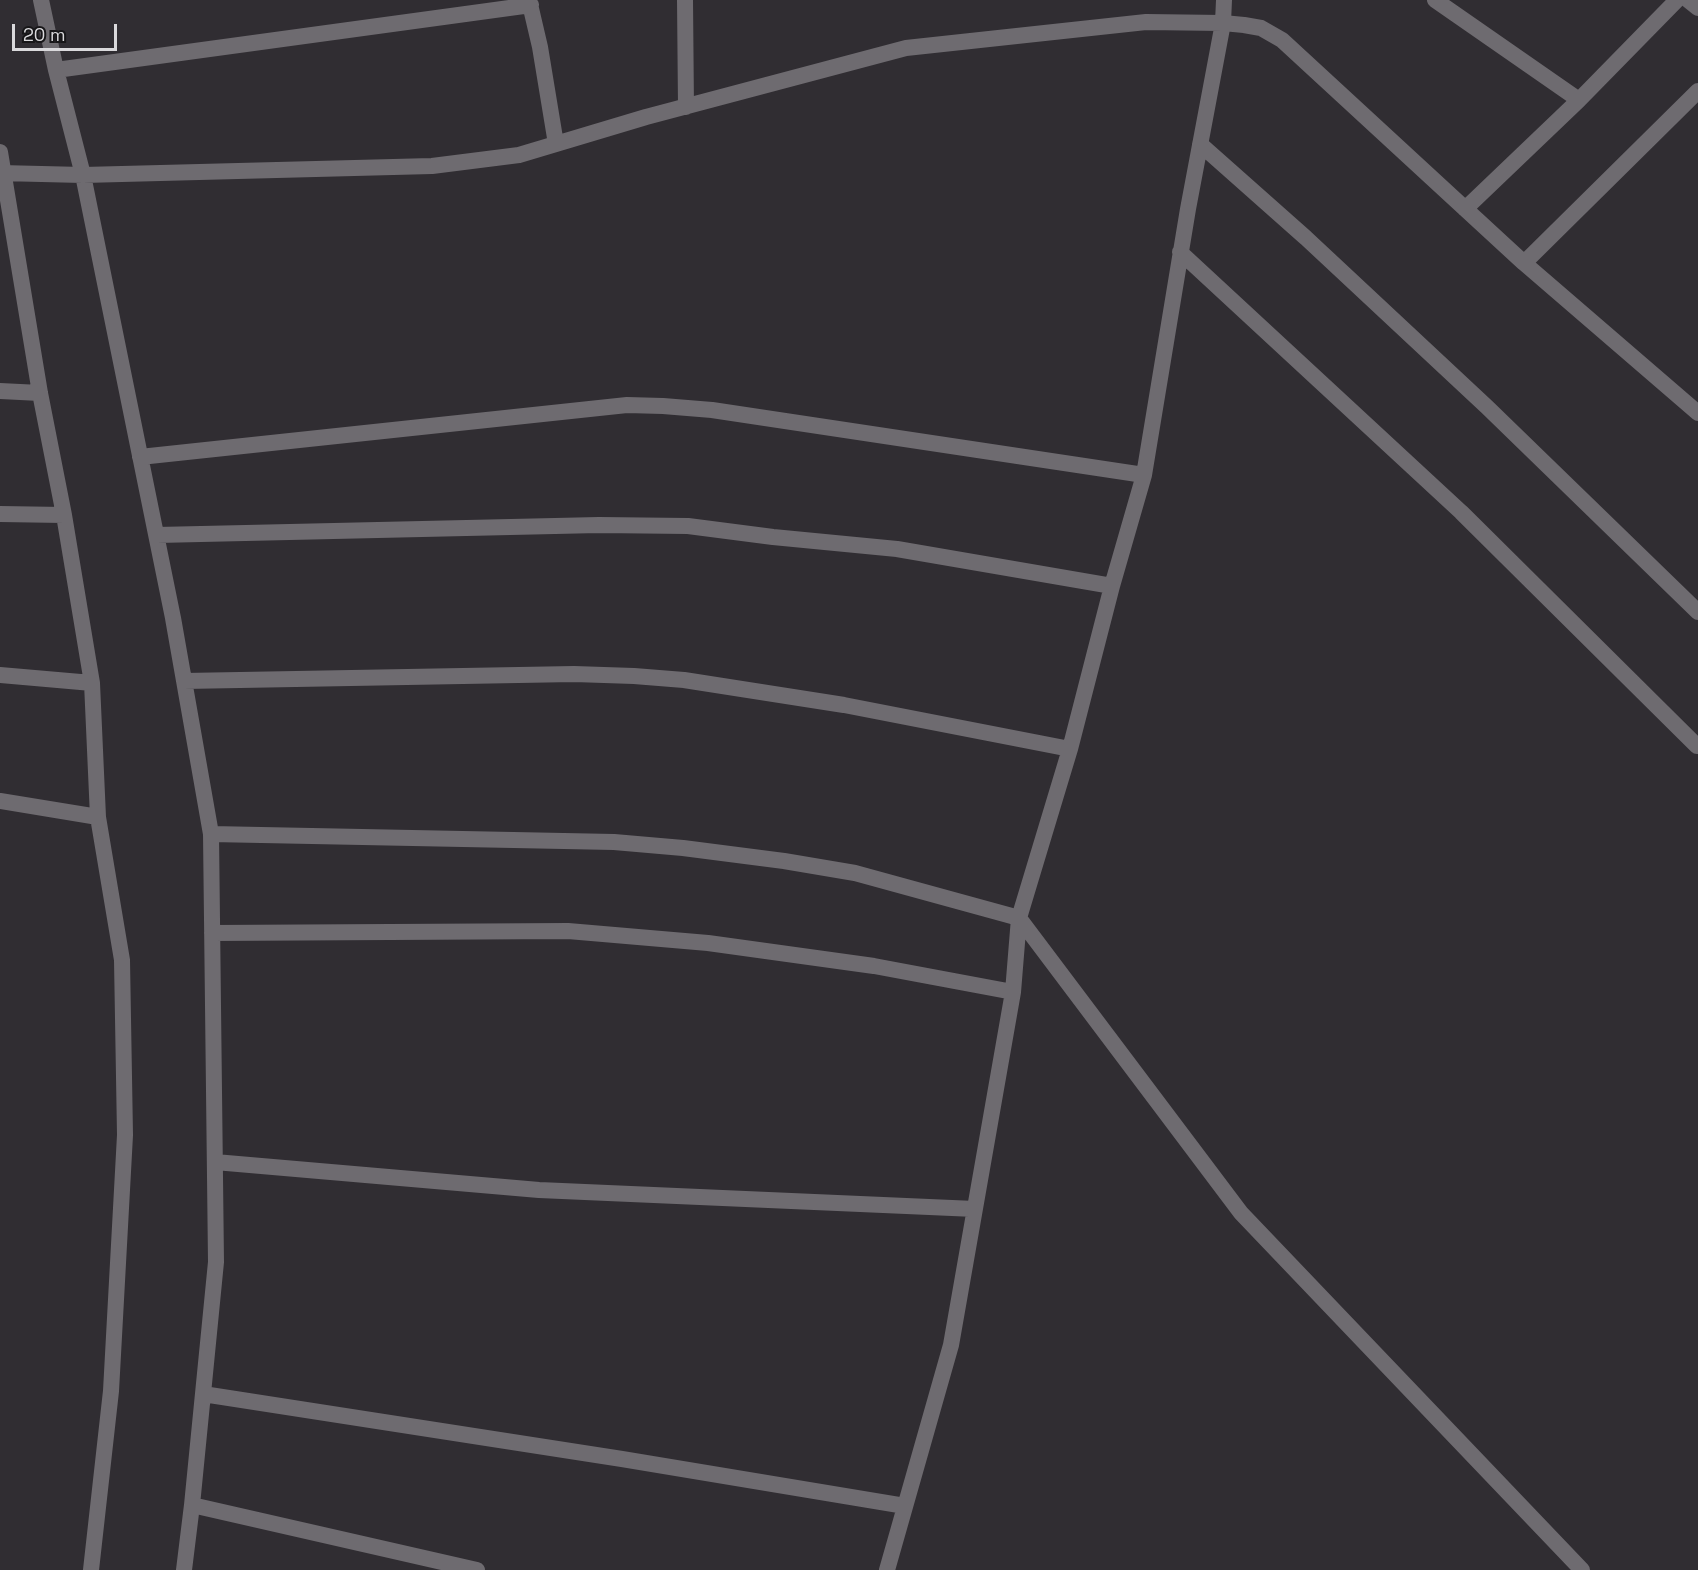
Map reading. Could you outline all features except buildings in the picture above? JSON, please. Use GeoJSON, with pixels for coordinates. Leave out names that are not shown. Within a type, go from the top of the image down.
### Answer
{"type":"FeatureCollection","features":[{"type":"Feature","properties":{"kind":"street"},"geometry":{"type":"LineString","coordinates":[[41,0],[83,175],[157,535],[211,834],[216,1262],[184,1570]]}},
{"type":"Feature","properties":{"kind":"street"},"geometry":{"type":"LineString","coordinates":[[685,0],[686,107]]}},
{"type":"Feature","properties":{"kind":"street"},"geometry":{"type":"LineString","coordinates":[[887,1570],[951,1345],[1013,992],[1019,918],[1070,749],[1112,586],[1144,475],[1180,252],[1223,23],[1224,0]]}},
{"type":"Feature","properties":{"kind":"street"},"geometry":{"type":"LineString","coordinates":[[1435,0],[1579,100]]}},
{"type":"Feature","properties":{"kind":"street"},"geometry":{"type":"LineString","coordinates":[[1466,209],[1579,100],[1677,0]]}},
{"type":"Feature","properties":{"kind":"street"},"geometry":{"type":"LineString","coordinates":[[1688,0],[1698,8]]}},
{"type":"Feature","properties":{"kind":"street"},"geometry":{"type":"LineString","coordinates":[[56,69],[530,2],[556,144]]}},
{"type":"Feature","properties":{"kind":"street"},"geometry":{"type":"LineString","coordinates":[[2,173],[83,175],[432,165],[519,155],[906,48],[1146,22],[1223,23],[1261,28],[1282,40],[1524,263],[1698,412]]}},
{"type":"Feature","properties":{"kind":"street"},"geometry":{"type":"LineString","coordinates":[[1524,263],[1698,91]]}},
{"type":"Feature","properties":{"kind":"street"},"geometry":{"type":"LineString","coordinates":[[1200,144],[1306,238],[1479,399],[1698,612]]}},
{"type":"Feature","properties":{"kind":"street"},"geometry":{"type":"LineString","coordinates":[[0,152],[92,683],[98,817],[122,960],[125,1135],[111,1391],[91,1570]]}},
{"type":"Feature","properties":{"kind":"street"},"geometry":{"type":"LineString","coordinates":[[1180,252],[1461,512],[1697,746]]}},
{"type":"Feature","properties":{"kind":"street"},"geometry":{"type":"LineString","coordinates":[[0,391],[40,393]]}},
{"type":"Feature","properties":{"kind":"street"},"geometry":{"type":"LineString","coordinates":[[141,457],[627,405],[712,410],[1144,475]]}},
{"type":"Feature","properties":{"kind":"street"},"geometry":{"type":"LineString","coordinates":[[0,514],[64,515]]}},
{"type":"Feature","properties":{"kind":"street"},"geometry":{"type":"LineString","coordinates":[[157,535],[598,525],[688,526],[897,549],[1112,586]]}},
{"type":"Feature","properties":{"kind":"street"},"geometry":{"type":"LineString","coordinates":[[184,681],[574,674],[684,680],[844,705],[1070,749]]}},
{"type":"Feature","properties":{"kind":"street"},"geometry":{"type":"LineString","coordinates":[[0,675],[92,683]]}},
{"type":"Feature","properties":{"kind":"street"},"geometry":{"type":"LineString","coordinates":[[0,801],[98,817]]}},
{"type":"Feature","properties":{"kind":"street"},"geometry":{"type":"LineString","coordinates":[[211,834],[614,842],[683,848],[855,873],[1019,918],[1241,1213],[1582,1570]]}},
{"type":"Feature","properties":{"kind":"street"},"geometry":{"type":"LineString","coordinates":[[212,933],[567,931],[708,943],[862,964],[1013,992]]}},
{"type":"Feature","properties":{"kind":"street"},"geometry":{"type":"LineString","coordinates":[[215,1162],[539,1190],[975,1209]]}},
{"type":"Feature","properties":{"kind":"street"},"geometry":{"type":"LineString","coordinates":[[203,1394],[905,1506]]}},
{"type":"Feature","properties":{"kind":"street"},"geometry":{"type":"LineString","coordinates":[[192,1504],[477,1570]]}}]}
